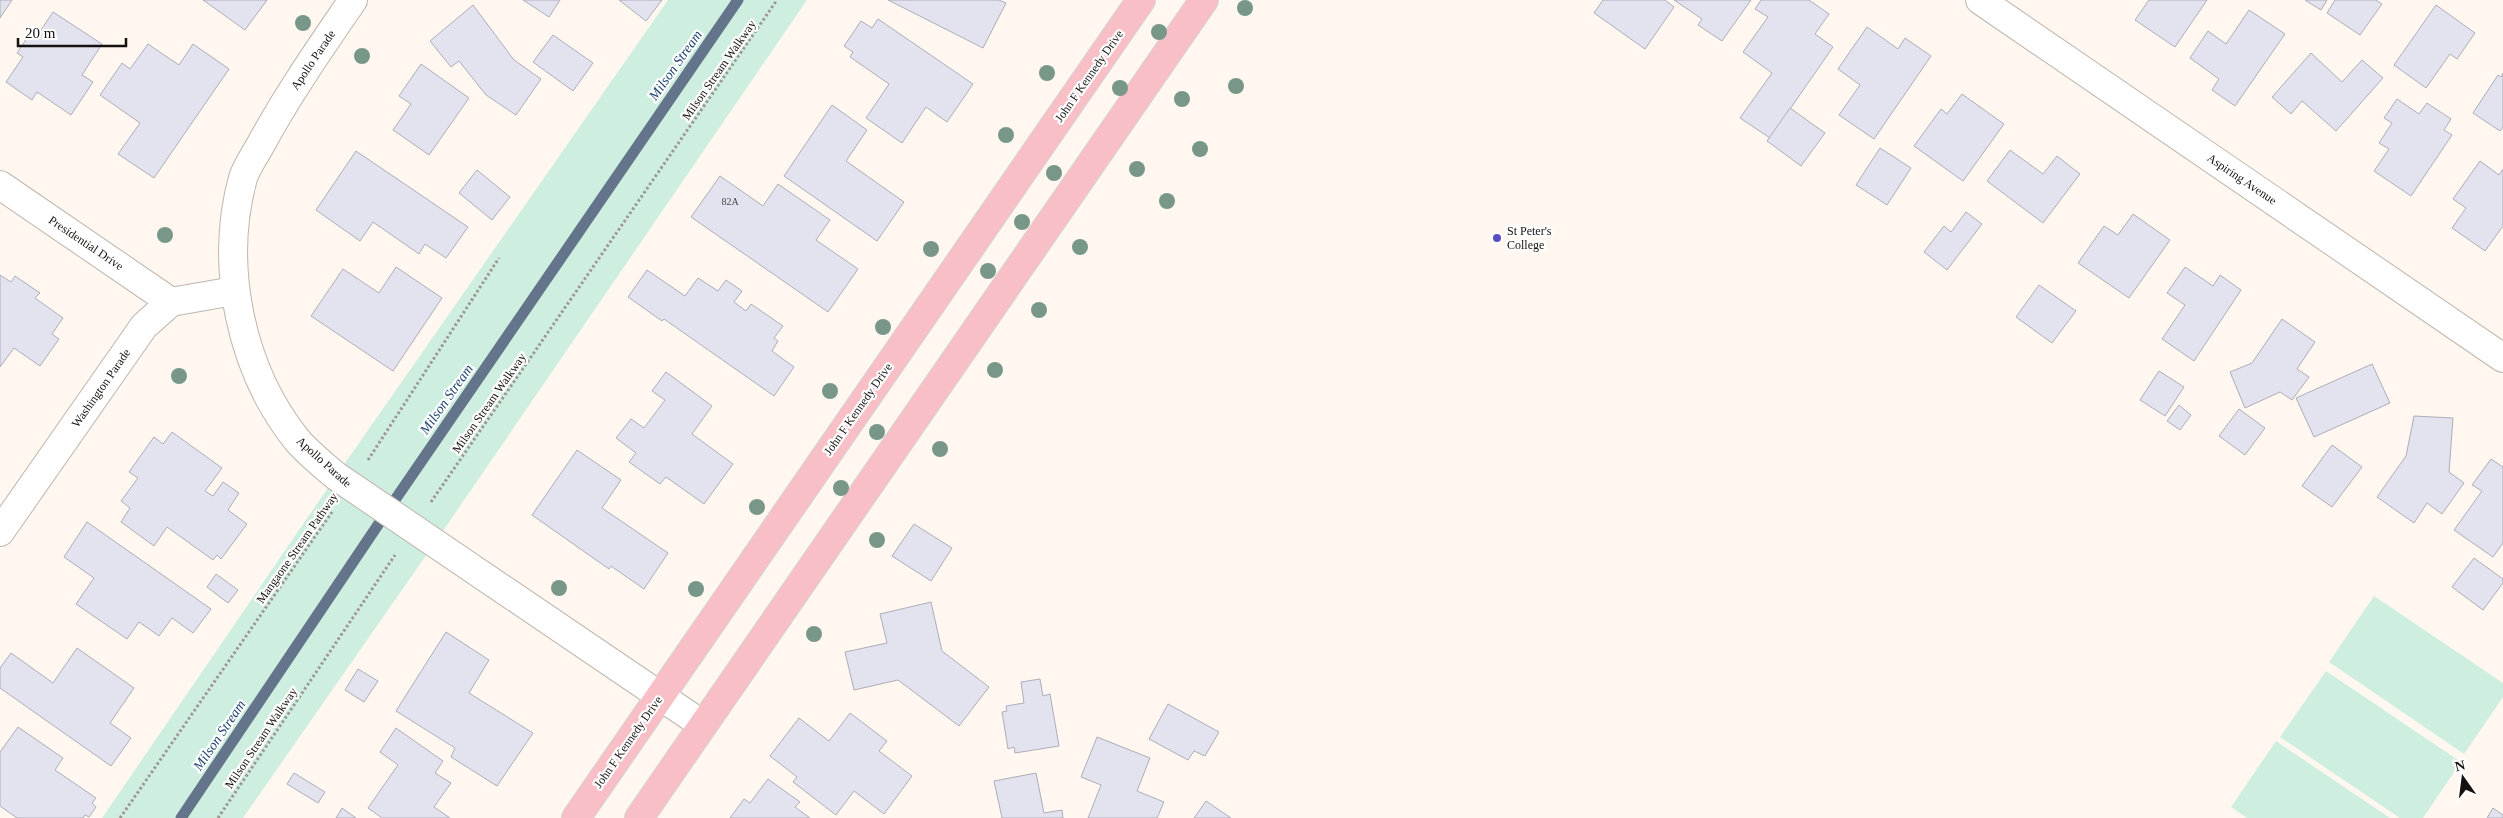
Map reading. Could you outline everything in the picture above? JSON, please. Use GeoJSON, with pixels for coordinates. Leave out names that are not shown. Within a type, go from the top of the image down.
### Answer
{"type":"FeatureCollection","features":[{"type":"Feature","properties":{"kind":"main road","name":"John F Kennedy Drive"},"geometry":{"type":"LineString","coordinates":[[576,818],[1141,0]]}},
{"type":"Feature","properties":{"kind":"main road"},"geometry":{"type":"LineString","coordinates":[[639,818],[1204,0]]}},
{"type":"Feature","properties":{"kind":"street","name":"Apollo Parade"},"geometry":{"type":"LineString","coordinates":[[353,0],[293,89],[244,176],[234,234],[234,290],[248,350],[273,405],[297,441],[350,487],[703,725]]}},
{"type":"Feature","properties":{"kind":"street","name":"Aspiring Avenue"},"geometry":{"type":"LineString","coordinates":[[1980,0],[2503,358]]}},
{"type":"Feature","properties":{"kind":"street","name":"Presidential Drive"},"geometry":{"type":"LineString","coordinates":[[0,185],[171,302]]}},
{"type":"Feature","properties":{"kind":"street"},"geometry":{"type":"LineString","coordinates":[[171,302],[234,290]]}},
{"type":"Feature","properties":{"kind":"street","name":"Washington Parade"},"geometry":{"type":"LineString","coordinates":[[0,532],[144,326],[171,302]]}},
{"type":"Feature","properties":{"kind":"path","name":"Milson Stream Walkway"},"geometry":{"type":"LineString","coordinates":[[218,818],[413,528],[777,0]]}},
{"type":"Feature","properties":{"kind":"path","name":"Mangaone Stream Pathway"},"geometry":{"type":"LineString","coordinates":[[120,818],[350,487],[498,258]]}},
{"type":"Feature","properties":{"kind":"green space"},"geometry":{"type":"Polygon","coordinates":[[[668,0],[807,0],[434,544],[243,818],[102,818],[336,476],[668,0]]]}},
{"type":"Feature","properties":{"kind":"green space"},"geometry":{"type":"Polygon","coordinates":[[[2374,596],[2503,683],[2503,697],[2464,754],[2329,662],[2374,596]]]}},
{"type":"Feature","properties":{"kind":"green space"},"geometry":{"type":"Polygon","coordinates":[[[2326,671],[2461,762],[2423,818],[2400,818],[2280,737],[2326,671]]]}},
{"type":"Feature","properties":{"kind":"green space"},"geometry":{"type":"Polygon","coordinates":[[[2276,741],[2390,818],[2247,818],[2231,807],[2276,741]]]}},
{"type":"Feature","properties":{"kind":"building"},"geometry":{"type":"Polygon","coordinates":[[[0,0],[12,0],[0,18],[0,0]]]}},
{"type":"Feature","properties":{"kind":"building"},"geometry":{"type":"Polygon","coordinates":[[[203,0],[267,0],[245,30],[203,0]]]}},
{"type":"Feature","properties":{"kind":"building"},"geometry":{"type":"Polygon","coordinates":[[[523,0],[560,0],[549,17],[523,0]]]}},
{"type":"Feature","properties":{"kind":"building"},"geometry":{"type":"Polygon","coordinates":[[[619,0],[662,0],[646,21],[619,0]]]}},
{"type":"Feature","properties":{"kind":"building"},"geometry":{"type":"Polygon","coordinates":[[[888,0],[999,0],[1006,3],[983,48],[888,0]]]}},
{"type":"Feature","properties":{"kind":"building"},"geometry":{"type":"Polygon","coordinates":[[[1603,0],[1665,0],[1674,7],[1645,49],[1594,13],[1603,0]]]}},
{"type":"Feature","properties":{"kind":"building"},"geometry":{"type":"Polygon","coordinates":[[[1674,0],[1751,0],[1722,41],[1698,25],[1702,19],[1674,0]]]}},
{"type":"Feature","properties":{"kind":"building"},"geometry":{"type":"Polygon","coordinates":[[[1761,0],[1809,0],[1829,14],[1815,34],[1833,47],[1770,138],[1740,118],[1772,73],[1743,52],[1768,17],[1755,9],[1761,0]]]}},
{"type":"Feature","properties":{"kind":"building"},"geometry":{"type":"Polygon","coordinates":[[[2149,0],[2207,0],[2175,47],[2135,20],[2149,0]]]}},
{"type":"Feature","properties":{"kind":"building"},"geometry":{"type":"Polygon","coordinates":[[[2305,0],[2327,0],[2321,10],[2305,0]]]}},
{"type":"Feature","properties":{"kind":"building"},"geometry":{"type":"Polygon","coordinates":[[[2335,0],[2376,0],[2382,4],[2360,35],[2327,13],[2335,0]]]}},
{"type":"Feature","properties":{"kind":"building"},"geometry":{"type":"Polygon","coordinates":[[[473,5],[514,60],[541,79],[516,115],[486,95],[459,61],[451,67],[430,41],[473,5]]]}},
{"type":"Feature","properties":{"kind":"building"},"geometry":{"type":"Polygon","coordinates":[[[2436,5],[2475,33],[2457,59],[2450,54],[2426,88],[2394,65],[2436,5]]]}},
{"type":"Feature","properties":{"kind":"building"},"geometry":{"type":"Polygon","coordinates":[[[2249,10],[2285,34],[2235,106],[2212,90],[2219,79],[2190,58],[2208,31],[2226,44],[2249,10]]]}},
{"type":"Feature","properties":{"kind":"building"},"geometry":{"type":"Polygon","coordinates":[[[53,12],[102,44],[82,75],[93,82],[71,115],[37,92],[32,100],[6,82],[23,57],[17,53],[31,32],[37,36],[53,12]]]}},
{"type":"Feature","properties":{"kind":"building"},"geometry":{"type":"Polygon","coordinates":[[[878,19],[973,84],[947,122],[926,107],[902,143],[866,118],[889,84],[850,57],[853,52],[844,46],[861,21],[872,28],[878,19]]]}},
{"type":"Feature","properties":{"kind":"building"},"geometry":{"type":"Polygon","coordinates":[[[1867,27],[1898,49],[1905,38],[1931,56],[1874,139],[1839,115],[1860,85],[1838,69],[1867,27]]]}},
{"type":"Feature","properties":{"kind":"building"},"geometry":{"type":"Polygon","coordinates":[[[553,35],[593,63],[573,91],[533,62],[553,35]]]}},
{"type":"Feature","properties":{"kind":"building"},"geometry":{"type":"Polygon","coordinates":[[[148,44],[179,65],[193,44],[229,69],[154,178],[118,154],[140,123],[100,95],[122,63],[130,69],[148,44]]]}},
{"type":"Feature","properties":{"kind":"building"},"geometry":{"type":"Polygon","coordinates":[[[2311,53],[2342,82],[2362,60],[2383,78],[2336,131],[2302,101],[2291,114],[2272,97],[2311,53]]]}},
{"type":"Feature","properties":{"kind":"building"},"geometry":{"type":"Polygon","coordinates":[[[421,64],[469,98],[429,155],[393,130],[411,104],[399,96],[421,64]]]}},
{"type":"Feature","properties":{"kind":"building"},"geometry":{"type":"Polygon","coordinates":[[[2503,73],[2503,127],[2500,131],[2473,113],[2498,75],[2501,77],[2503,73]]]}},
{"type":"Feature","properties":{"kind":"building"},"geometry":{"type":"Polygon","coordinates":[[[1962,94],[2004,124],[1963,181],[1914,146],[1941,109],[1947,114],[1962,94]]]}},
{"type":"Feature","properties":{"kind":"building"},"geometry":{"type":"Polygon","coordinates":[[[2397,99],[2419,114],[2427,103],[2451,119],[2444,130],[2452,135],[2411,196],[2374,171],[2389,149],[2379,143],[2392,123],[2384,118],[2397,99]]]}},
{"type":"Feature","properties":{"kind":"building"},"geometry":{"type":"Polygon","coordinates":[[[832,105],[867,130],[846,161],[904,202],[877,241],[784,176],[832,105]]]}},
{"type":"Feature","properties":{"kind":"building"},"geometry":{"type":"Polygon","coordinates":[[[1790,108],[1825,133],[1801,166],[1767,141],[1790,108]]]}},
{"type":"Feature","properties":{"kind":"building"},"geometry":{"type":"Polygon","coordinates":[[[1880,148],[1911,168],[1887,205],[1856,185],[1880,148]]]}},
{"type":"Feature","properties":{"kind":"building"},"geometry":{"type":"Polygon","coordinates":[[[2010,150],[2043,174],[2057,156],[2080,174],[2043,223],[1987,181],[2010,150]]]}},
{"type":"Feature","properties":{"kind":"building"},"geometry":{"type":"Polygon","coordinates":[[[356,151],[468,227],[446,258],[425,244],[419,254],[373,222],[360,241],[316,210],[356,151]]]}},
{"type":"Feature","properties":{"kind":"building"},"geometry":{"type":"Polygon","coordinates":[[[2480,161],[2499,175],[2503,169],[2503,226],[2485,251],[2452,228],[2466,208],[2453,199],[2480,161]]]}},
{"type":"Feature","properties":{"kind":"building"},"geometry":{"type":"Polygon","coordinates":[[[477,170],[510,197],[492,220],[459,193],[477,170]]]}},
{"type":"Feature","properties":{"kind":"building"},"geometry":{"type":"Polygon","coordinates":[[[720,176],[763,206],[778,184],[830,220],[816,240],[858,269],[828,312],[691,217],[720,176]]]}},
{"type":"Feature","properties":{"kind":"building"},"geometry":{"type":"Polygon","coordinates":[[[1966,212],[1982,224],[1947,270],[1924,252],[1944,226],[1951,232],[1966,212]]]}},
{"type":"Feature","properties":{"kind":"building"},"geometry":{"type":"Polygon","coordinates":[[[2133,214],[2170,240],[2129,298],[2078,263],[2104,226],[2118,235],[2133,214]]]}},
{"type":"Feature","properties":{"kind":"building"},"geometry":{"type":"Polygon","coordinates":[[[396,267],[442,298],[393,371],[311,316],[343,269],[379,293],[396,267]]]}},
{"type":"Feature","properties":{"kind":"building"},"geometry":{"type":"Polygon","coordinates":[[[2185,267],[2213,286],[2220,275],[2241,290],[2194,361],[2162,339],[2185,305],[2167,293],[2185,267]]]}},
{"type":"Feature","properties":{"kind":"building"},"geometry":{"type":"Polygon","coordinates":[[[647,270],[685,296],[698,278],[718,291],[726,280],[742,291],[734,302],[746,311],[751,304],[783,326],[774,338],[778,341],[772,351],[794,367],[774,396],[664,319],[662,321],[628,297],[647,270]]]}},
{"type":"Feature","properties":{"kind":"building"},"geometry":{"type":"Polygon","coordinates":[[[0,275],[11,282],[15,276],[40,293],[35,298],[63,318],[52,334],[59,339],[40,366],[14,348],[0,367],[0,275]]]}},
{"type":"Feature","properties":{"kind":"building"},"geometry":{"type":"Polygon","coordinates":[[[2039,285],[2076,311],[2052,343],[2016,317],[2039,285]]]}},
{"type":"Feature","properties":{"kind":"building"},"geometry":{"type":"Polygon","coordinates":[[[2282,319],[2315,342],[2297,369],[2309,377],[2292,400],[2280,392],[2245,408],[2230,372],[2252,363],[2282,319]]]}},
{"type":"Feature","properties":{"kind":"building"},"geometry":{"type":"Polygon","coordinates":[[[2372,364],[2390,403],[2314,437],[2296,398],[2372,364]]]}},
{"type":"Feature","properties":{"kind":"building"},"geometry":{"type":"Polygon","coordinates":[[[2159,371],[2184,387],[2165,416],[2140,400],[2159,371]]]}},
{"type":"Feature","properties":{"kind":"building"},"geometry":{"type":"Polygon","coordinates":[[[666,372],[712,406],[692,434],[733,464],[704,504],[666,477],[660,484],[629,462],[636,453],[616,438],[631,419],[644,428],[665,400],[652,391],[666,372]]]}},
{"type":"Feature","properties":{"kind":"building"},"geometry":{"type":"Polygon","coordinates":[[[2179,405],[2191,415],[2180,430],[2167,421],[2179,405]]]}},
{"type":"Feature","properties":{"kind":"building"},"geometry":{"type":"Polygon","coordinates":[[[2239,409],[2265,428],[2245,455],[2219,436],[2239,409]]]}},
{"type":"Feature","properties":{"kind":"building"},"geometry":{"type":"Polygon","coordinates":[[[2414,416],[2453,418],[2449,472],[2464,483],[2442,514],[2427,503],[2414,523],[2377,497],[2406,456],[2414,416]]]}},
{"type":"Feature","properties":{"kind":"building"},"geometry":{"type":"Polygon","coordinates":[[[172,432],[222,468],[205,491],[213,496],[223,482],[239,493],[228,510],[247,524],[221,559],[217,555],[213,560],[167,527],[154,546],[121,522],[130,508],[121,501],[138,478],[129,472],[154,437],[163,444],[172,432]]]}},
{"type":"Feature","properties":{"kind":"building"},"geometry":{"type":"Polygon","coordinates":[[[2332,445],[2362,467],[2332,507],[2302,486],[2332,445]]]}},
{"type":"Feature","properties":{"kind":"building"},"geometry":{"type":"Polygon","coordinates":[[[577,450],[621,480],[602,508],[668,553],[644,589],[611,566],[609,569],[532,515],[577,450]]]}},
{"type":"Feature","properties":{"kind":"building"},"geometry":{"type":"Polygon","coordinates":[[[2491,459],[2503,467],[2503,543],[2493,557],[2454,530],[2482,491],[2472,485],[2491,459]]]}},
{"type":"Feature","properties":{"kind":"building"},"geometry":{"type":"Polygon","coordinates":[[[87,522],[211,609],[193,633],[172,618],[159,636],[139,622],[127,639],[76,604],[94,578],[64,557],[87,522]]]}},
{"type":"Feature","properties":{"kind":"building"},"geometry":{"type":"Polygon","coordinates":[[[914,524],[952,548],[931,581],[892,556],[914,524]]]}},
{"type":"Feature","properties":{"kind":"building"},"geometry":{"type":"Polygon","coordinates":[[[2474,558],[2503,579],[2503,583],[2483,610],[2452,587],[2474,558]]]}},
{"type":"Feature","properties":{"kind":"building"},"geometry":{"type":"Polygon","coordinates":[[[216,574],[238,590],[228,603],[207,587],[216,574]]]}},
{"type":"Feature","properties":{"kind":"building"},"geometry":{"type":"Polygon","coordinates":[[[931,602],[942,651],[989,687],[959,726],[898,680],[854,690],[845,652],[887,643],[880,614],[931,602]]]}},
{"type":"Feature","properties":{"kind":"building"},"geometry":{"type":"Polygon","coordinates":[[[446,632],[489,660],[469,693],[533,733],[497,786],[451,757],[455,748],[396,711],[446,632]]]}},
{"type":"Feature","properties":{"kind":"building"},"geometry":{"type":"Polygon","coordinates":[[[77,648],[134,688],[110,723],[131,738],[111,766],[0,688],[0,668],[11,653],[53,683],[77,648]]]}},
{"type":"Feature","properties":{"kind":"building"},"geometry":{"type":"Polygon","coordinates":[[[358,669],[378,681],[364,702],[345,690],[358,669]]]}},
{"type":"Feature","properties":{"kind":"building"},"geometry":{"type":"Polygon","coordinates":[[[1040,679],[1043,696],[1050,694],[1059,746],[1015,753],[1014,747],[1008,749],[1002,712],[1007,711],[1006,706],[1024,703],[1021,682],[1040,679]]]}},
{"type":"Feature","properties":{"kind":"building"},"geometry":{"type":"Polygon","coordinates":[[[1168,704],[1219,732],[1205,756],[1194,751],[1188,760],[1149,739],[1168,704]]]}},
{"type":"Feature","properties":{"kind":"building"},"geometry":{"type":"Polygon","coordinates":[[[850,713],[887,741],[879,751],[912,776],[884,814],[854,791],[836,815],[793,782],[797,777],[770,756],[799,718],[829,741],[850,713]]]}},
{"type":"Feature","properties":{"kind":"building"},"geometry":{"type":"Polygon","coordinates":[[[18,727],[63,758],[55,770],[96,798],[92,803],[96,807],[89,817],[85,815],[83,818],[17,818],[0,806],[0,752],[18,727]]]}},
{"type":"Feature","properties":{"kind":"building"},"geometry":{"type":"Polygon","coordinates":[[[396,728],[443,761],[435,773],[451,783],[434,807],[450,818],[382,818],[368,808],[398,765],[380,752],[396,728]]]}},
{"type":"Feature","properties":{"kind":"building"},"geometry":{"type":"Polygon","coordinates":[[[1097,737],[1150,758],[1137,791],[1164,802],[1157,818],[1088,818],[1101,785],[1081,777],[1097,737]]]}},
{"type":"Feature","properties":{"kind":"building"},"geometry":{"type":"Polygon","coordinates":[[[294,773],[325,792],[318,803],[287,784],[294,773]]]}},
{"type":"Feature","properties":{"kind":"building"},"geometry":{"type":"Polygon","coordinates":[[[1036,773],[1044,813],[1062,810],[1063,818],[1002,818],[994,781],[1036,773]]]}},
{"type":"Feature","properties":{"kind":"building"},"geometry":{"type":"Polygon","coordinates":[[[768,779],[800,802],[795,807],[810,818],[730,818],[744,799],[750,803],[768,779]]]}},
{"type":"Feature","properties":{"kind":"building"},"geometry":{"type":"Polygon","coordinates":[[[1206,801],[1231,818],[1194,818],[1206,801]]]}},
{"type":"Feature","properties":{"kind":"building"},"geometry":{"type":"Polygon","coordinates":[[[342,808],[356,818],[336,818],[342,808]]]}},
{"type":"Feature","properties":{"kind":"building"},"geometry":{"type":"Polygon","coordinates":[[[2493,808],[2503,815],[2503,818],[2487,818],[2493,808]]]}},
{"type":"Feature","properties":{"kind":"waterway","name":"Milson Stream"},"geometry":{"type":"LineString","coordinates":[[181,818],[388,510],[738,0]]}},
{"type":"Feature","properties":{"kind":"place","name":"St Peter's College"},"geometry":{"type":"Point","coordinates":[1497,238]}}]}
